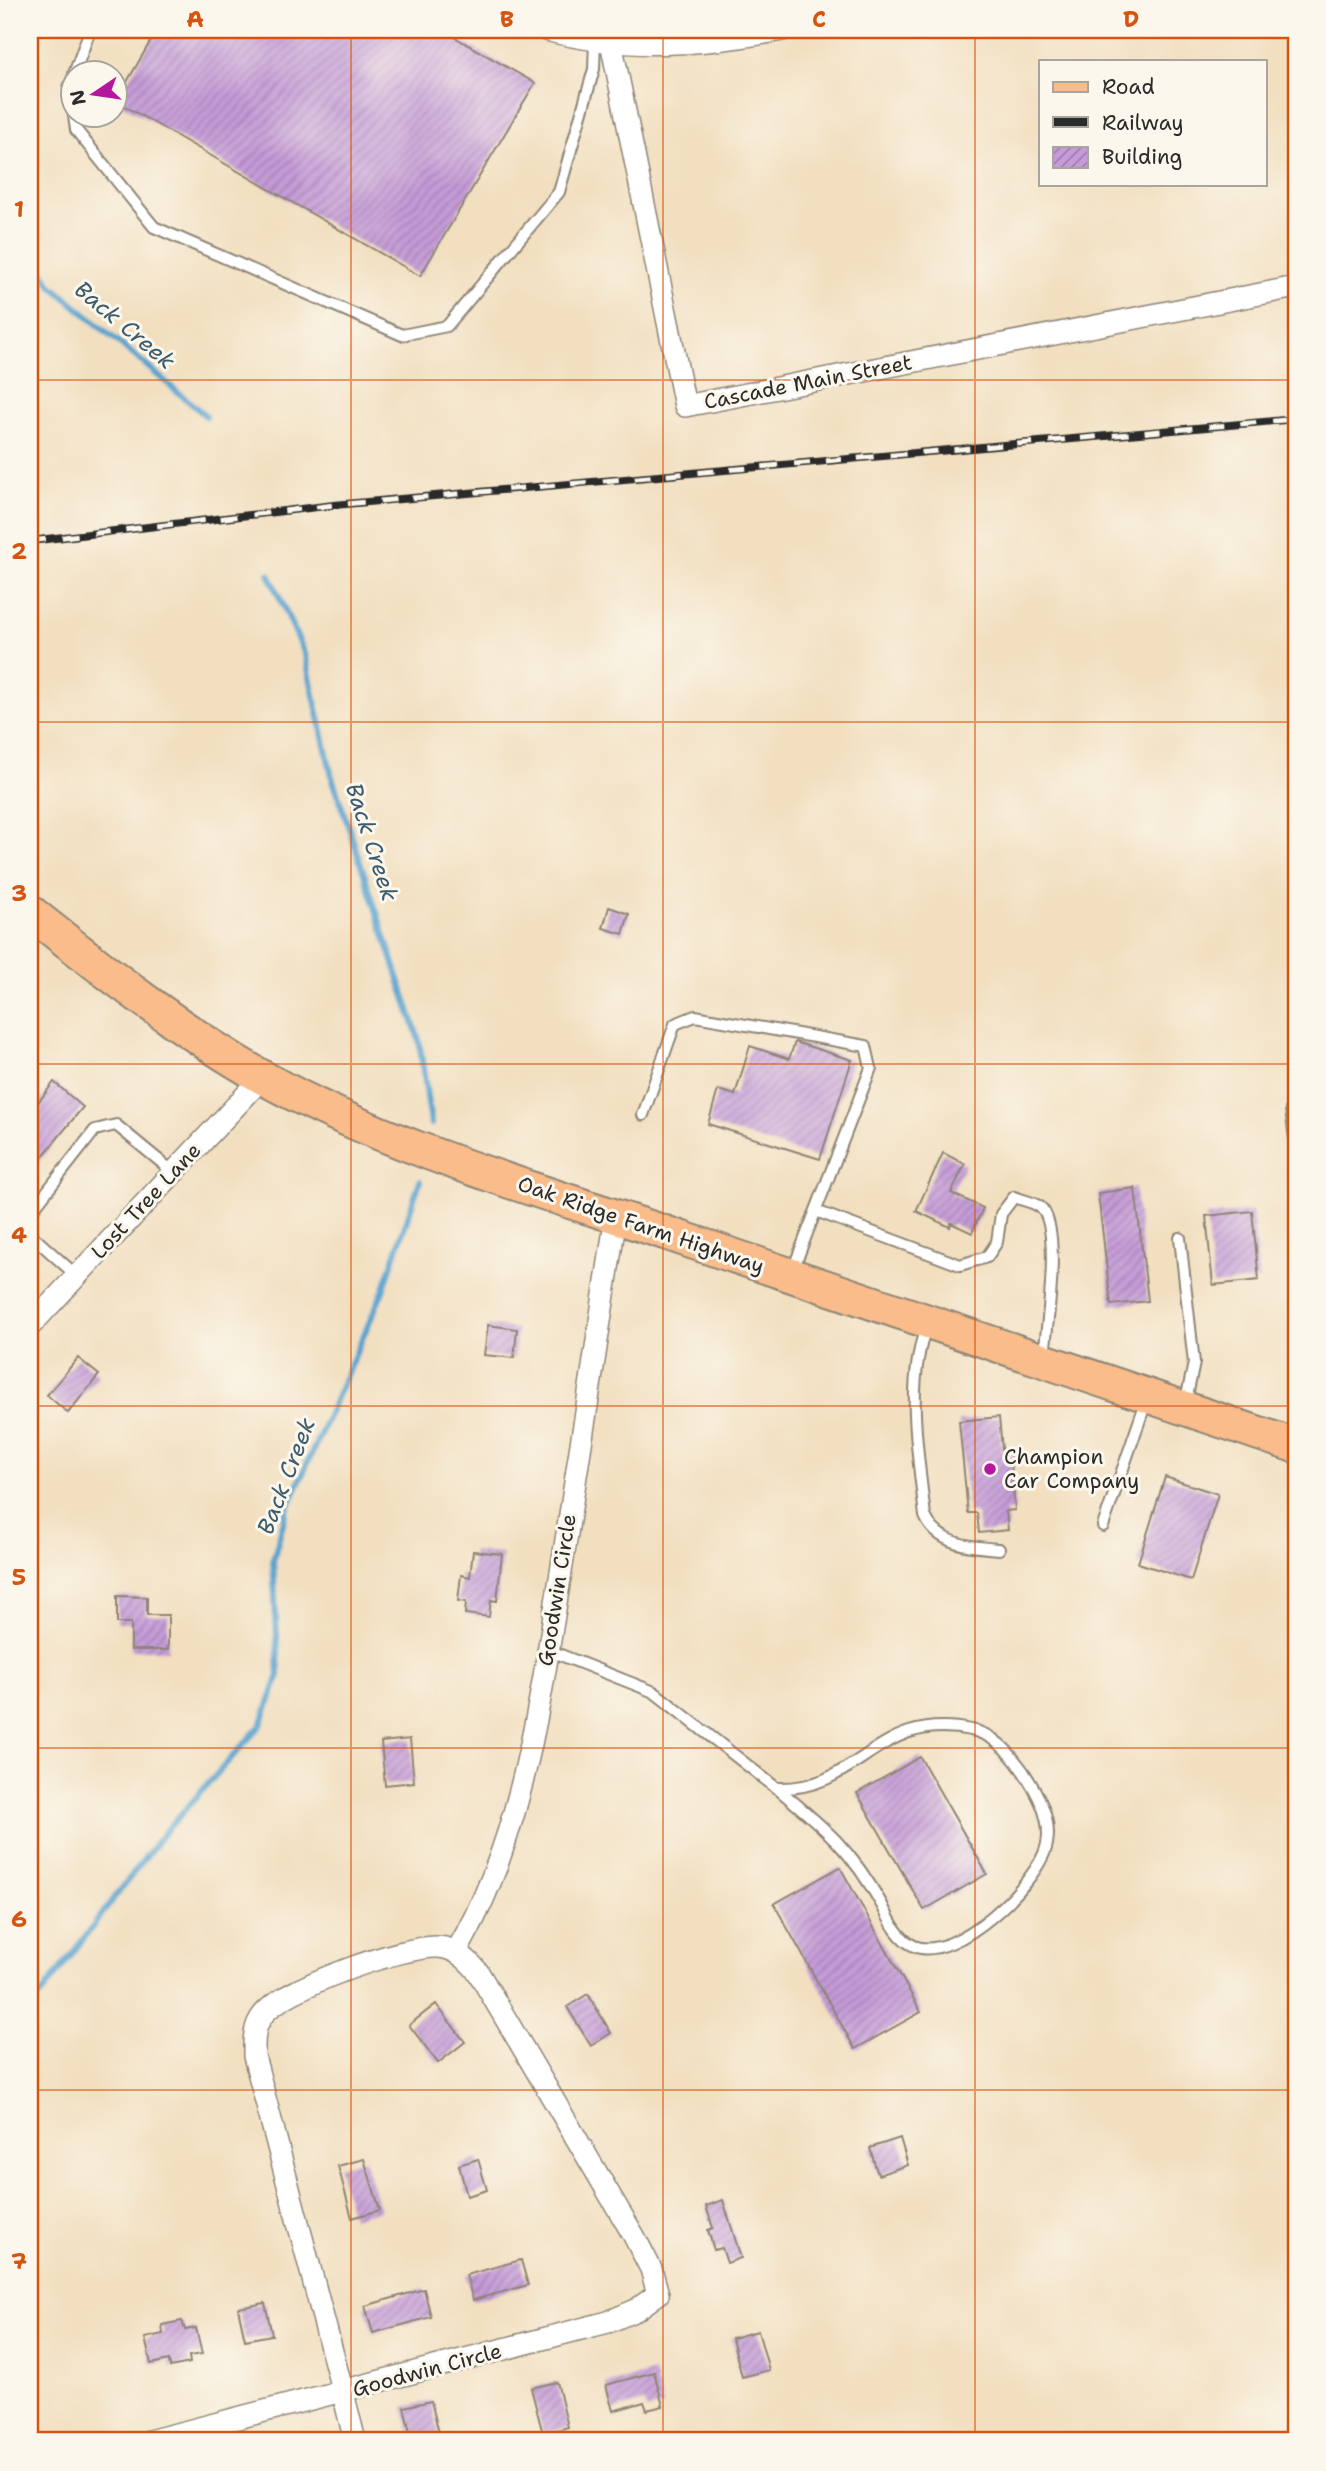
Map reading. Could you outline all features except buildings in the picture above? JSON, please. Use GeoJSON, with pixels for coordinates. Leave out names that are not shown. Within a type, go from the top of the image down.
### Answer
{"type":"FeatureCollection","features":[{"type":"Feature","properties":{"kind":"main road","name":"Oak Ridge Farm Highway"},"geometry":{"type":"LineString","coordinates":[[30,912],[129,989],[263,1077],[389,1135],[616,1216],[1296,1446]]}},
{"type":"Feature","properties":{"kind":"street"},"geometry":{"type":"LineString","coordinates":[[546,30],[603,41],[687,44],[782,30]]}},
{"type":"Feature","properties":{"kind":"street","name":"Cascade Main Street"},"geometry":{"type":"LineString","coordinates":[[603,41],[685,406],[1296,288]]}},
{"type":"Feature","properties":{"kind":"street","name":"Lost Tree Lane"},"geometry":{"type":"LineString","coordinates":[[30,1326],[172,1171],[263,1077]]}},
{"type":"Feature","properties":{"kind":"street","name":"Goodwin Circle"},"geometry":{"type":"LineString","coordinates":[[456,1952],[479,1913],[503,1847],[529,1746],[548,1650],[616,1216]]}},
{"type":"Feature","properties":{"kind":"street","name":"Goodwin Circle"},"geometry":{"type":"LineString","coordinates":[[439,1947],[456,1952],[469,1960],[478,1972],[634,2236],[651,2269],[658,2294],[636,2310],[608,2322],[343,2393],[254,2056],[254,2034],[263,2014],[280,2000],[346,1969],[422,1949],[439,1947]]}},
{"type":"Feature","properties":{"kind":"street"},"geometry":{"type":"LineString","coordinates":[[149,2441],[343,2393],[355,2441]]}},
{"type":"Feature","properties":{"kind":"lane"},"geometry":{"type":"LineString","coordinates":[[79,60],[90,30]]}},
{"type":"Feature","properties":{"kind":"lane"},"geometry":{"type":"LineString","coordinates":[[76,130],[154,227],[402,335],[447,326],[559,192],[603,41]]}},
{"type":"Feature","properties":{"kind":"lane"},"geometry":{"type":"LineString","coordinates":[[643,1115],[675,1024],[695,1016],[866,1046],[871,1068],[791,1275]]}},
{"type":"Feature","properties":{"kind":"lane"},"geometry":{"type":"LineString","coordinates":[[1296,1098],[1291,1110],[1296,1146]]}},
{"type":"Feature","properties":{"kind":"lane"},"geometry":{"type":"LineString","coordinates":[[30,1213],[94,1130],[116,1125],[172,1171]]}},
{"type":"Feature","properties":{"kind":"lane"},"geometry":{"type":"LineString","coordinates":[[816,1211],[960,1265],[987,1257],[997,1242],[1001,1214],[1014,1198],[1040,1206],[1049,1221],[1051,1270],[1043,1360]]}},
{"type":"Feature","properties":{"kind":"lane"},"geometry":{"type":"LineString","coordinates":[[30,1234],[77,1276]]}},
{"type":"Feature","properties":{"kind":"lane"},"geometry":{"type":"LineString","coordinates":[[1180,1238],[1194,1363],[1185,1408]]}},
{"type":"Feature","properties":{"kind":"lane"},"geometry":{"type":"LineString","coordinates":[[928,1321],[916,1353],[914,1419],[925,1516],[928,1525],[947,1539],[971,1547],[999,1549]]}},
{"type":"Feature","properties":{"kind":"lane"},"geometry":{"type":"LineString","coordinates":[[1103,1526],[1149,1396]]}},
{"type":"Feature","properties":{"kind":"lane"},"geometry":{"type":"LineString","coordinates":[[548,1650],[654,1692],[777,1788],[852,1856],[901,1937],[914,1946],[941,1947],[977,1927],[1003,1907],[1044,1859],[1048,1841],[1047,1822],[1037,1792],[1015,1760],[990,1735],[972,1730],[940,1726],[912,1729],[881,1742],[831,1780],[800,1789],[777,1788]]}},
{"type":"Feature","properties":{"kind":"waterway","name":"Back Creek"},"geometry":{"type":"LineString","coordinates":[[30,254],[52,286],[206,416]]}},
{"type":"Feature","properties":{"kind":"waterway","name":"Back Creek"},"geometry":{"type":"LineString","coordinates":[[269,574],[305,654],[332,777],[419,1040],[431,1124]]}},
{"type":"Feature","properties":{"kind":"waterway","name":"Back Creek"},"geometry":{"type":"LineString","coordinates":[[30,2009],[163,1834],[261,1725],[279,1675],[273,1560],[286,1512],[383,1291],[420,1181]]}},
{"type":"Feature","properties":{"kind":"railway"},"geometry":{"type":"LineString","coordinates":[[30,541],[334,505],[1296,419]]}},
{"type":"Feature","properties":{"kind":"place","name":"Champion Car Company"},"geometry":{"type":"Point","coordinates":[990,1469]}}]}
